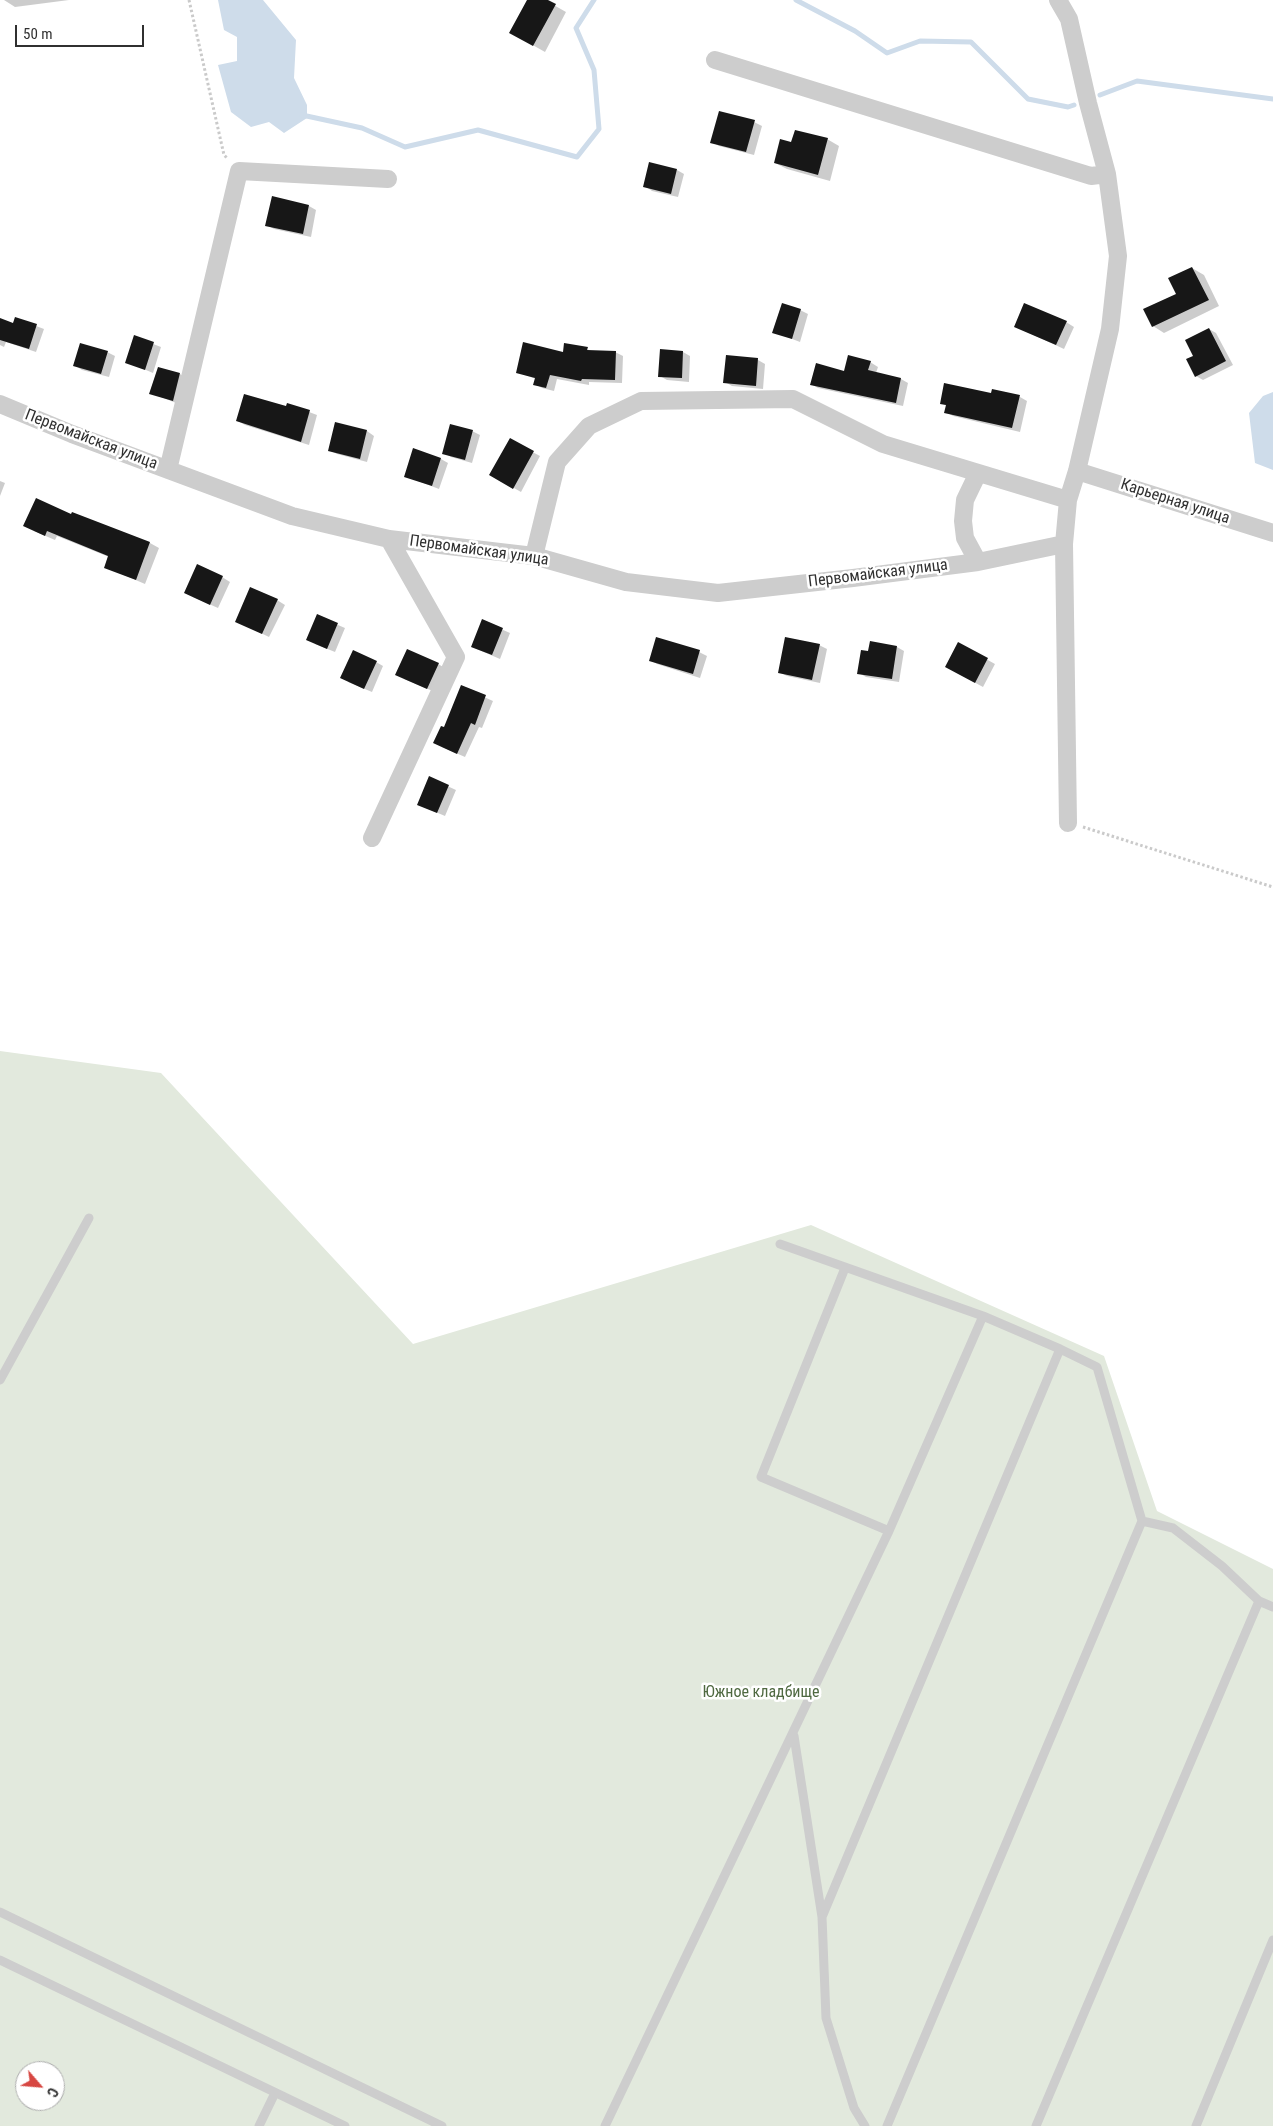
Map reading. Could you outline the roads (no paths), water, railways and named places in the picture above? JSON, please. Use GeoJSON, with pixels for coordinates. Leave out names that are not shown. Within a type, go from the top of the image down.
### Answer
{"type":"FeatureCollection","features":[{"type":"Feature","properties":{"kind":"street"},"geometry":{"type":"LineString","coordinates":[[1058,0],[1069,19],[1107,174],[1118,256],[1111,320],[1077,471],[1068,500],[1064,544],[1068,823]]}},
{"type":"Feature","properties":{"kind":"street"},"geometry":{"type":"LineString","coordinates":[[714,60],[1091,176],[1107,174]]}},
{"type":"Feature","properties":{"kind":"street"},"geometry":{"type":"LineString","coordinates":[[168,470],[239,171],[388,179]]}},
{"type":"Feature","properties":{"kind":"street"},"geometry":{"type":"LineString","coordinates":[[534,556],[557,462],[589,426],[641,401],[793,399],[884,444],[1068,500]]}},
{"type":"Feature","properties":{"kind":"street","name":"Первомайская улица"},"geometry":{"type":"LineString","coordinates":[[0,404],[292,516],[389,539],[534,556],[626,582],[718,593],[978,562],[1064,544]]}},
{"type":"Feature","properties":{"kind":"street","name":"Карьерная улица"},"geometry":{"type":"LineString","coordinates":[[1077,471],[1273,533]]}},
{"type":"Feature","properties":{"kind":"street"},"geometry":{"type":"LineString","coordinates":[[978,473],[965,500],[963,521],[965,538],[978,562]]}},
{"type":"Feature","properties":{"kind":"street"},"geometry":{"type":"LineString","coordinates":[[372,838],[456,656],[389,539]]}},
{"type":"Feature","properties":{"kind":"lane"},"geometry":{"type":"LineString","coordinates":[[0,1380],[89,1218]]}},
{"type":"Feature","properties":{"kind":"lane"},"geometry":{"type":"LineString","coordinates":[[780,1244],[983,1316],[1097,1367],[1142,1521],[887,2126]]}},
{"type":"Feature","properties":{"kind":"lane"},"geometry":{"type":"LineString","coordinates":[[845,1268],[761,1477],[889,1530]]}},
{"type":"Feature","properties":{"kind":"lane"},"geometry":{"type":"LineString","coordinates":[[605,2126],[889,1530],[983,1316]]}},
{"type":"Feature","properties":{"kind":"lane"},"geometry":{"type":"LineString","coordinates":[[822,1918],[1060,1349]]}},
{"type":"Feature","properties":{"kind":"lane"},"geometry":{"type":"LineString","coordinates":[[1142,1521],[1173,1528],[1222,1566],[1259,1601],[1273,1607]]}},
{"type":"Feature","properties":{"kind":"lane"},"geometry":{"type":"LineString","coordinates":[[1036,2126],[1259,1601]]}},
{"type":"Feature","properties":{"kind":"lane"},"geometry":{"type":"LineString","coordinates":[[793,1734],[822,1918],[826,2018],[854,2108],[864,2126]]}},
{"type":"Feature","properties":{"kind":"lane"},"geometry":{"type":"LineString","coordinates":[[0,1912],[442,2126]]}},
{"type":"Feature","properties":{"kind":"lane"},"geometry":{"type":"LineString","coordinates":[[1196,2126],[1273,1940]]}},
{"type":"Feature","properties":{"kind":"lane"},"geometry":{"type":"LineString","coordinates":[[0,1960],[345,2126]]}},
{"type":"Feature","properties":{"kind":"lane"},"geometry":{"type":"LineString","coordinates":[[259,2126],[275,2093]]}},
{"type":"Feature","properties":{"kind":"water"},"geometry":{"type":"Polygon","coordinates":[[[218,0],[263,0],[296,40],[294,78],[307,105],[307,118],[284,133],[269,122],[251,127],[231,112],[218,65],[237,61],[237,37],[224,30],[218,0]]]}},
{"type":"Feature","properties":{"kind":"water"},"geometry":{"type":"Polygon","coordinates":[[[1273,392],[1273,470],[1255,463],[1249,413],[1263,396],[1273,392]]]}},
{"type":"Feature","properties":{"kind":"waterway"},"geometry":{"type":"LineString","coordinates":[[302,115],[362,128],[405,147],[478,130],[577,157],[599,129],[594,70],[576,28],[594,0]]}},
{"type":"Feature","properties":{"kind":"waterway"},"geometry":{"type":"LineString","coordinates":[[796,0],[855,31],[887,53],[920,41],[971,42],[1028,99],[1068,107],[1074,105]]}},
{"type":"Feature","properties":{"kind":"waterway"},"geometry":{"type":"LineString","coordinates":[[1100,95],[1137,81],[1273,99]]}},
{"type":"Feature","properties":{"kind":"park label","name":"Южное кладбище"},"geometry":{"type":"Point","coordinates":[761,1693]}}]}
